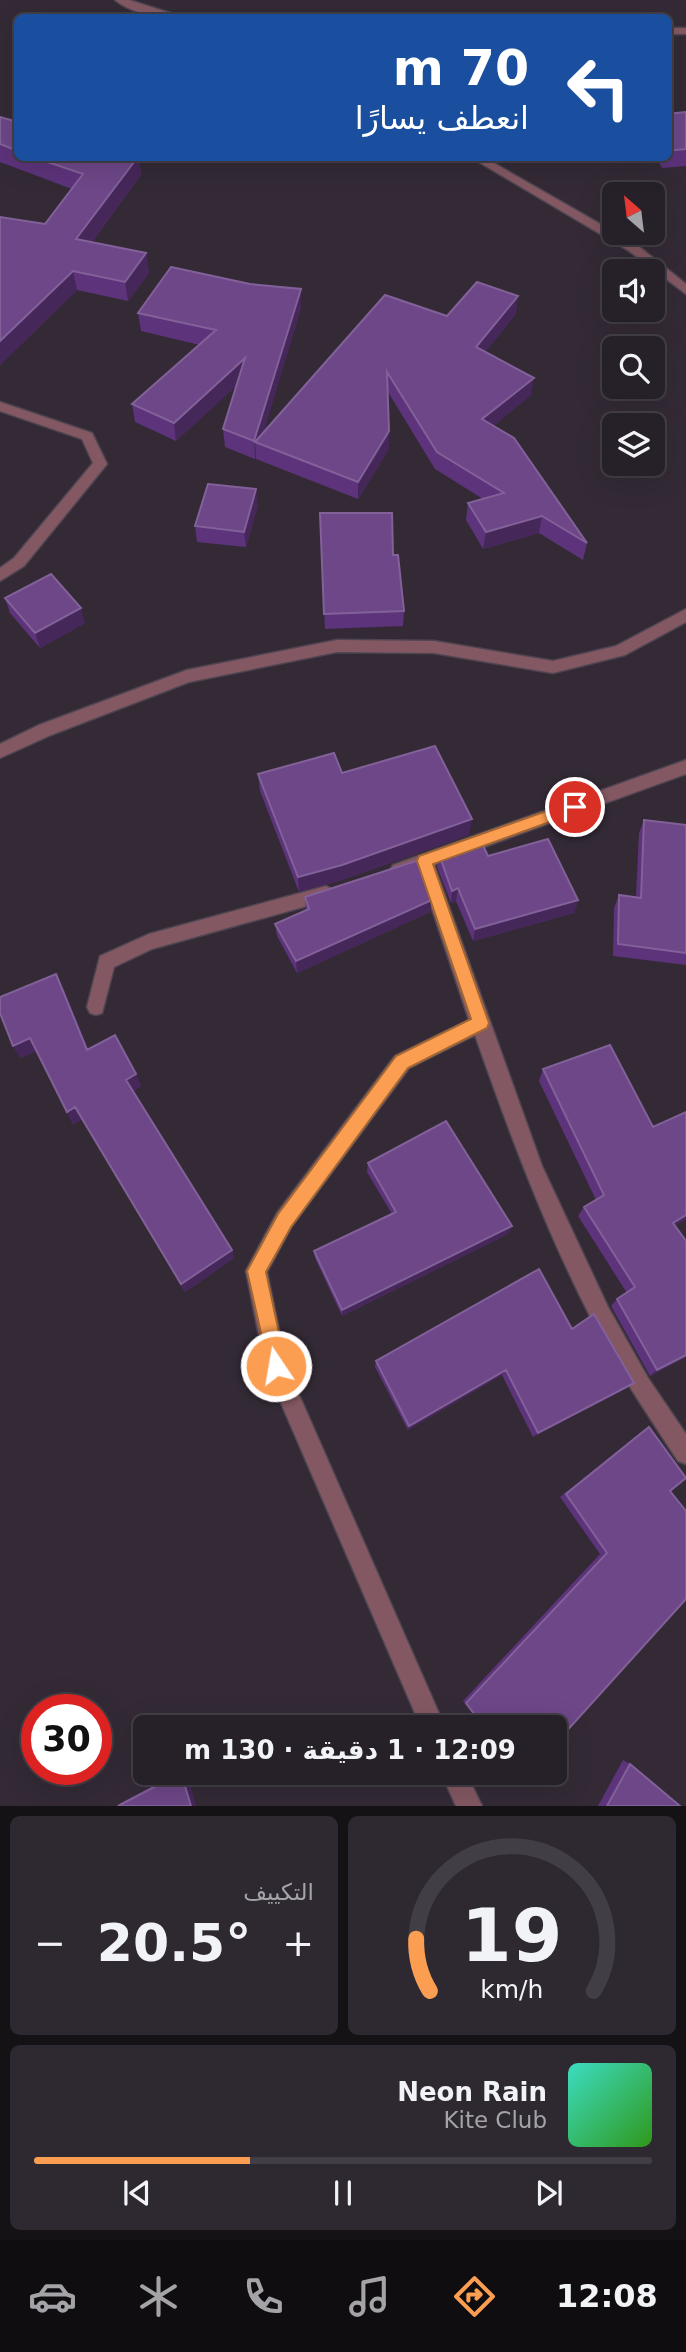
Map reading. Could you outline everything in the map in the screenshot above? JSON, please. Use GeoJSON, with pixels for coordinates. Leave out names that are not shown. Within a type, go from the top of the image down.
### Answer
{"type":"FeatureCollection","features":[{"type":"Feature","properties":{"kind":"street"},"geometry":{"type":"LineString","coordinates":[[120,0],[162,14]]}},
{"type":"Feature","properties":{"kind":"street"},"geometry":{"type":"LineString","coordinates":[[483,161],[634,248],[686,290]]}},
{"type":"Feature","properties":{"kind":"street"},"geometry":{"type":"LineString","coordinates":[[0,406],[87,436],[100,464],[19,562],[0,576]]}},
{"type":"Feature","properties":{"kind":"street"},"geometry":{"type":"LineString","coordinates":[[0,751],[46,730],[187,676],[337,646],[434,647],[553,667],[620,651],[686,615]]}},
{"type":"Feature","properties":{"kind":"street"},"geometry":{"type":"LineString","coordinates":[[378,877],[686,767]]}},
{"type":"Feature","properties":{"kind":"street"},"geometry":{"type":"LineString","coordinates":[[424,861],[525,1153],[582,1279],[658,1415],[686,1453]]}},
{"type":"Feature","properties":{"kind":"street"},"geometry":{"type":"LineString","coordinates":[[96,1007],[106,962],[149,943],[343,890]]}},
{"type":"Feature","properties":{"kind":"street"},"geometry":{"type":"LineString","coordinates":[[428,1715],[276,1366],[256,1271],[284,1220],[402,1062],[481,1023]]}},
{"type":"Feature","properties":{"kind":"street"},"geometry":{"type":"LineString","coordinates":[[458,1785],[468,1806]]}},
{"type":"Feature","properties":{"kind":"building"},"geometry":{"type":"Polygon","coordinates":[[[686,112],[686,149],[672,151],[672,114],[686,112]]]}},
{"type":"Feature","properties":{"kind":"building"},"geometry":{"type":"Polygon","coordinates":[[[0,117],[14,121],[14,149],[0,144],[0,117]]]}},
{"type":"Feature","properties":{"kind":"building"},"geometry":{"type":"Polygon","coordinates":[[[45,161],[135,161],[76,239],[146,253],[125,282],[73,271],[0,341],[0,217],[45,224],[83,174],[45,161]]]}},
{"type":"Feature","properties":{"kind":"building"},"geometry":{"type":"Polygon","coordinates":[[[171,267],[250,284],[301,289],[254,441],[223,429],[245,358],[174,423],[132,404],[216,330],[138,313],[171,267]]]}},
{"type":"Feature","properties":{"kind":"building"},"geometry":{"type":"Polygon","coordinates":[[[477,282],[518,296],[476,347],[534,378],[482,419],[514,438],[587,543],[542,516],[486,532],[468,503],[504,493],[437,452],[387,372],[389,431],[358,482],[255,442],[385,295],[447,316],[477,282]]]}},
{"type":"Feature","properties":{"kind":"building"},"geometry":{"type":"Polygon","coordinates":[[[208,484],[256,489],[244,532],[195,526],[208,484]]]}},
{"type":"Feature","properties":{"kind":"building"},"geometry":{"type":"Polygon","coordinates":[[[320,513],[392,513],[393,555],[398,555],[404,611],[324,614],[320,513]]]}},
{"type":"Feature","properties":{"kind":"building"},"geometry":{"type":"Polygon","coordinates":[[[51,574],[81,608],[35,633],[5,598],[51,574]]]}},
{"type":"Feature","properties":{"kind":"building"},"geometry":{"type":"Polygon","coordinates":[[[435,746],[472,819],[342,865],[298,877],[258,774],[334,753],[342,773],[435,746]]]}},
{"type":"Feature","properties":{"kind":"building"},"geometry":{"type":"Polygon","coordinates":[[[644,820],[686,825],[686,953],[618,944],[619,895],[641,898],[644,820]]]}},
{"type":"Feature","properties":{"kind":"building"},"geometry":{"type":"Polygon","coordinates":[[[480,839],[488,856],[548,839],[578,900],[475,929],[458,888],[452,891],[439,854],[480,839]]]}},
{"type":"Feature","properties":{"kind":"building"},"geometry":{"type":"Polygon","coordinates":[[[419,860],[432,900],[296,961],[275,924],[309,909],[305,897],[419,860]]]}},
{"type":"Feature","properties":{"kind":"building"},"geometry":{"type":"Polygon","coordinates":[[[56,974],[87,1050],[115,1035],[136,1074],[126,1080],[232,1250],[181,1284],[75,1107],[67,1112],[30,1038],[13,1046],[0,1013],[0,997],[56,974]]]}},
{"type":"Feature","properties":{"kind":"building"},"geometry":{"type":"Polygon","coordinates":[[[610,1045],[653,1127],[686,1112],[686,1215],[673,1223],[686,1241],[686,1355],[657,1370],[617,1299],[635,1287],[584,1207],[604,1195],[543,1069],[610,1045]]]}},
{"type":"Feature","properties":{"kind":"building"},"geometry":{"type":"Polygon","coordinates":[[[446,1121],[512,1226],[342,1310],[314,1251],[396,1212],[368,1163],[446,1121]]]}},
{"type":"Feature","properties":{"kind":"building"},"geometry":{"type":"Polygon","coordinates":[[[539,1269],[572,1329],[594,1314],[634,1383],[538,1433],[506,1370],[409,1426],[376,1361],[539,1269]]]}},
{"type":"Feature","properties":{"kind":"building"},"geometry":{"type":"Polygon","coordinates":[[[649,1427],[686,1478],[670,1491],[686,1511],[686,1599],[567,1731],[567,1715],[475,1715],[466,1703],[607,1553],[566,1494],[649,1427]]]}},
{"type":"Feature","properties":{"kind":"building"},"geometry":{"type":"Polygon","coordinates":[[[630,1764],[680,1806],[607,1806],[630,1764]]]}},
{"type":"Feature","properties":{"kind":"building"},"geometry":{"type":"Polygon","coordinates":[[[158,1785],[185,1785],[191,1806],[118,1806],[158,1785]]]}},
{"type":"Feature","properties":{"kind":"route"},"geometry":{"type":"LineString","coordinates":[[276,1366],[256,1271],[284,1220],[402,1062],[481,1023],[424,861],[575,807]]}}]}
